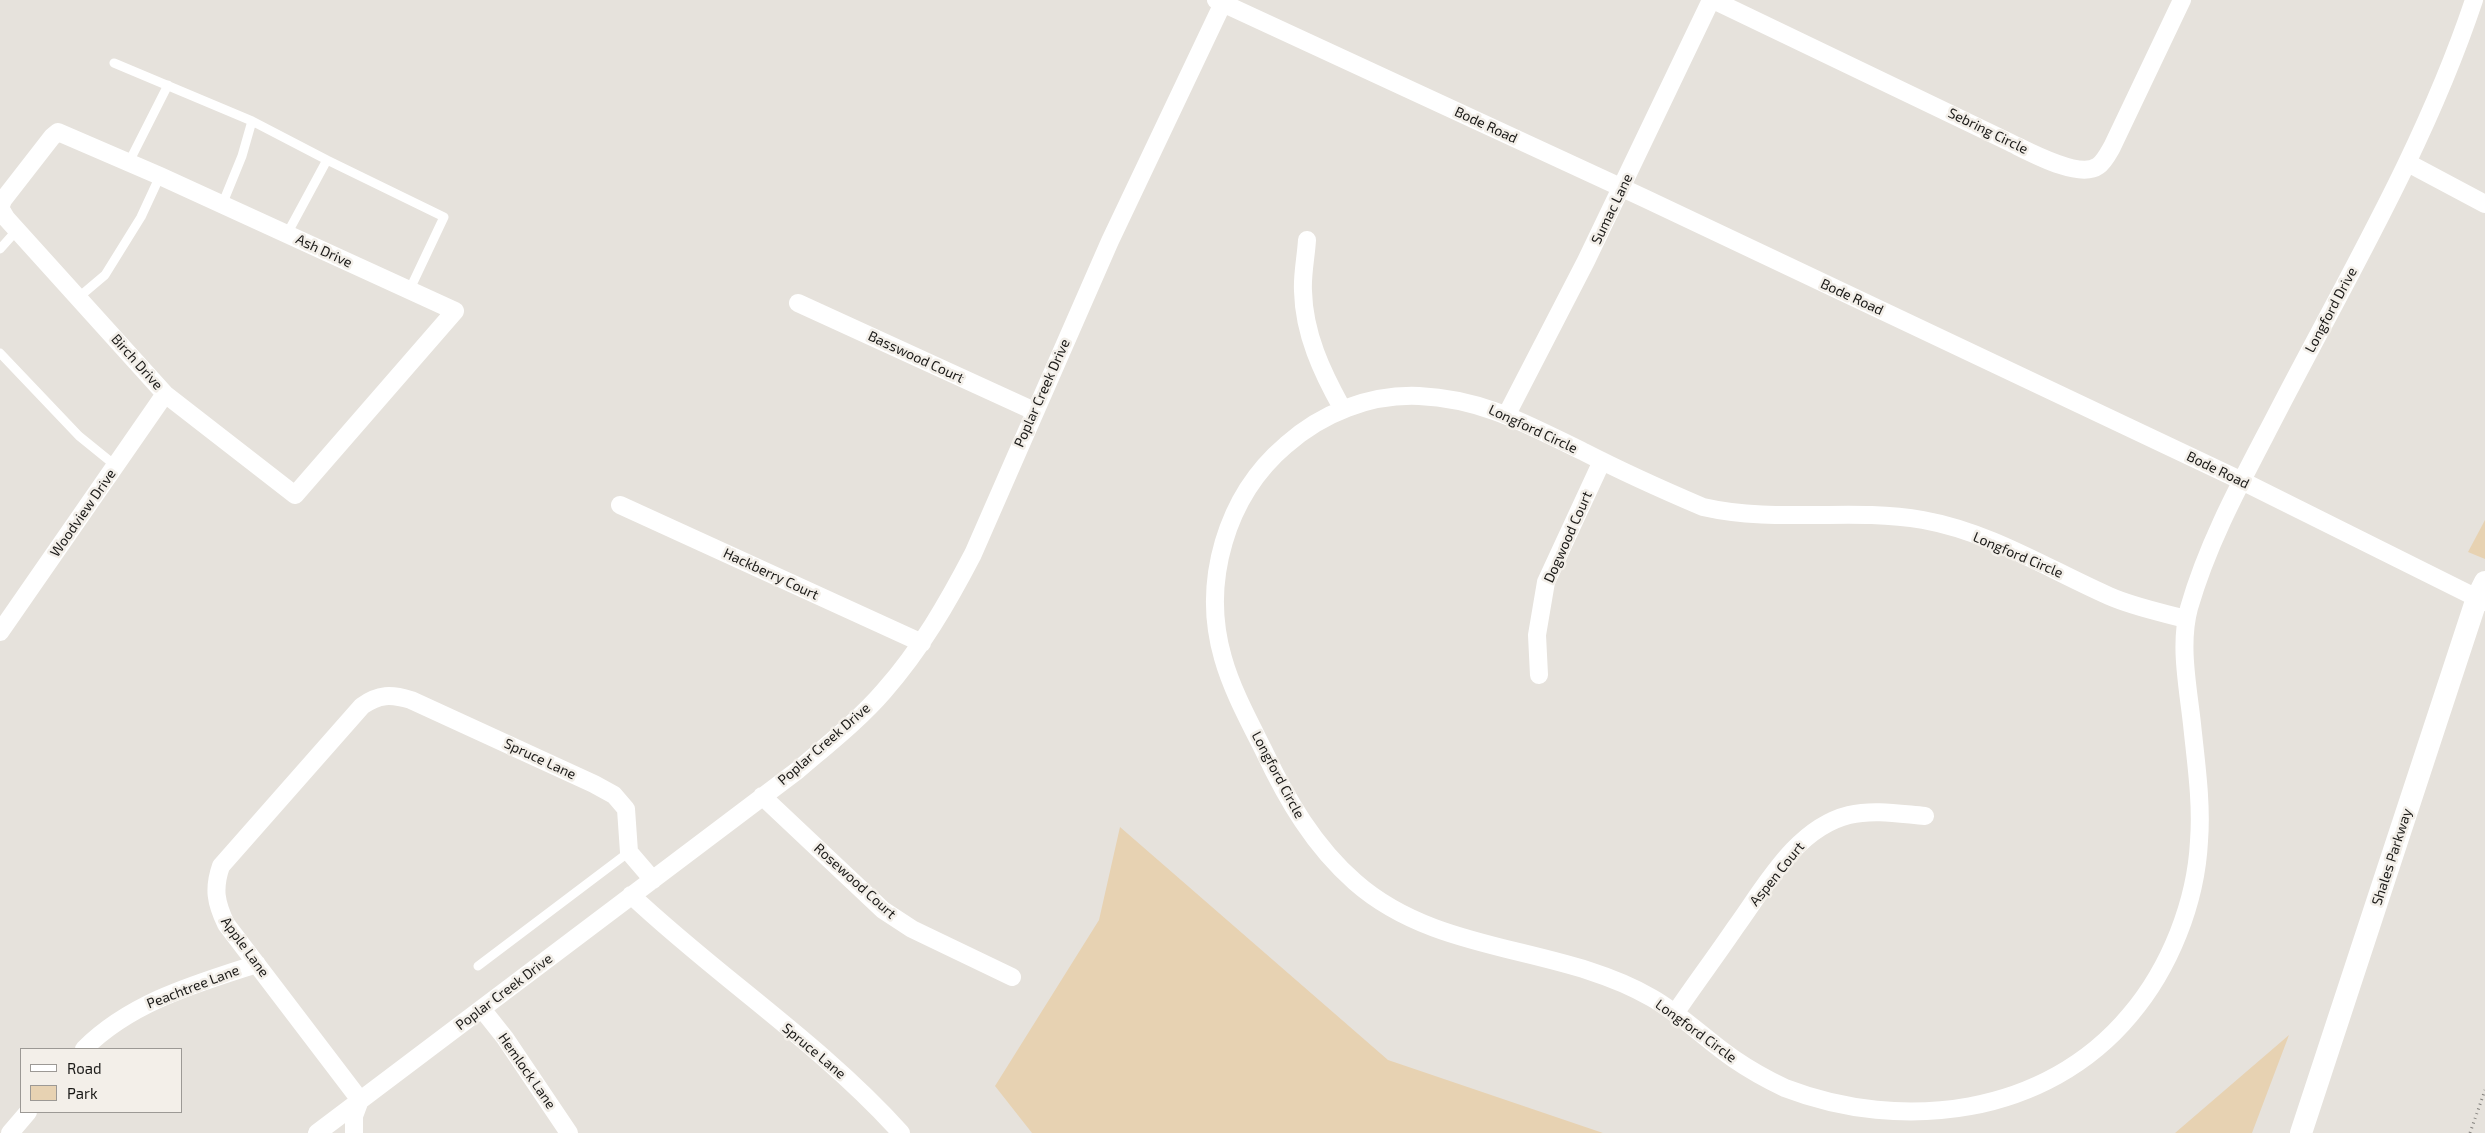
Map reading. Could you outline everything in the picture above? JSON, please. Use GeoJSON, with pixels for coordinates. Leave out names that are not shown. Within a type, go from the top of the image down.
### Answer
{"type":"FeatureCollection","features":[{"type":"Feature","properties":{"kind":"street","name":"Sebring Circle"},"geometry":{"type":"LineString","coordinates":[[1712,0],[2009,142],[2059,164],[2075,169],[2088,170],[2098,167],[2112,148],[2182,0]]}},
{"type":"Feature","properties":{"kind":"street","name":"Sumac Lane"},"geometry":{"type":"LineString","coordinates":[[1507,414],[1622,188],[1712,0]]}},
{"type":"Feature","properties":{"kind":"street","name":"Longford Drive"},"geometry":{"type":"LineString","coordinates":[[2186,618],[2209,554],[2242,482],[2408,163],[2436,105],[2474,0]]}},
{"type":"Feature","properties":{"kind":"street","name":"Bode Road"},"geometry":{"type":"LineString","coordinates":[[1219,2],[1622,188],[2482,594]]}},
{"type":"Feature","properties":{"kind":"street","name":"Poplar Creek Drive"},"geometry":{"type":"LineString","coordinates":[[317,1133],[798,770],[850,726],[884,691],[922,643],[947,603],[973,554],[1110,240],[1219,2]]}},
{"type":"Feature","properties":{"kind":"street","name":"Ash Drive"},"geometry":{"type":"LineString","coordinates":[[0,208],[3,200],[52,137],[58,132],[160,176],[455,312],[295,495]]}},
{"type":"Feature","properties":{"kind":"street"},"geometry":{"type":"LineString","coordinates":[[2408,163],[2485,204]]}},
{"type":"Feature","properties":{"kind":"street","name":"Birch Drive"},"geometry":{"type":"LineString","coordinates":[[0,208],[165,394],[295,495]]}},
{"type":"Feature","properties":{"kind":"street"},"geometry":{"type":"LineString","coordinates":[[1307,240],[1303,290],[1310,340],[1342,408]]}},
{"type":"Feature","properties":{"kind":"street","name":"Basswood Court"},"geometry":{"type":"LineString","coordinates":[[798,303],[1034,411]]}},
{"type":"Feature","properties":{"kind":"street","name":"Woodview Drive"},"geometry":{"type":"LineString","coordinates":[[0,632],[165,394]]}},
{"type":"Feature","properties":{"kind":"street","name":"Longford Circle"},"geometry":{"type":"LineString","coordinates":[[1414,395],[1491,408],[1703,507],[1733,514],[1896,517],[1924,520],[1980,536],[2014,550],[2110,597],[2135,606],[2186,618],[2187,689],[2200,816],[2199,849],[2192,887],[2178,933],[2168,957],[2149,990],[2131,1015],[2082,1060],[2031,1091],[1994,1105],[1910,1118],[1866,1115],[1830,1106],[1785,1088],[1733,1059],[1676,1012],[1643,993],[1598,973],[1563,962],[1450,934],[1417,922],[1380,902],[1353,880],[1317,842],[1292,807],[1252,728],[1224,661],[1215,612],[1216,575],[1221,548],[1230,524],[1244,497],[1271,458],[1297,435],[1342,408],[1383,398],[1414,395]]}},
{"type":"Feature","properties":{"kind":"street","name":"Dogwood Court"},"geometry":{"type":"LineString","coordinates":[[1539,676],[1537,635],[1546,582],[1602,461]]}},
{"type":"Feature","properties":{"kind":"street","name":"Hackberry Court"},"geometry":{"type":"LineString","coordinates":[[620,505],[922,643]]}},
{"type":"Feature","properties":{"kind":"street","name":"Shales Parkway"},"geometry":{"type":"LineString","coordinates":[[2301,1133],[2482,594]]}},
{"type":"Feature","properties":{"kind":"street","name":"Spruce Lane"},"geometry":{"type":"LineString","coordinates":[[372,699],[394,695],[411,700],[614,795],[626,809],[628,852]]}},
{"type":"Feature","properties":{"kind":"street","name":"Apple Lane"},"geometry":{"type":"LineString","coordinates":[[360,1100],[226,924],[218,908],[214,892],[221,866],[350,719],[372,699]]}},
{"type":"Feature","properties":{"kind":"street","name":"Rosewood Court"},"geometry":{"type":"LineString","coordinates":[[762,796],[883,910],[912,929],[1012,977]]}},
{"type":"Feature","properties":{"kind":"street","name":"Aspen Court"},"geometry":{"type":"LineString","coordinates":[[1676,1012],[1772,876],[1809,836],[1827,823],[1850,815],[1877,812],[1925,816]]}},
{"type":"Feature","properties":{"kind":"street"},"geometry":{"type":"LineString","coordinates":[[628,852],[653,880]]}},
{"type":"Feature","properties":{"kind":"street","name":"Spruce Lane"},"geometry":{"type":"LineString","coordinates":[[632,895],[662,924],[874,1102],[901,1133]]}},
{"type":"Feature","properties":{"kind":"street","name":"Peachtree Lane"},"geometry":{"type":"LineString","coordinates":[[85,1048],[138,1008],[159,998],[257,964]]}},
{"type":"Feature","properties":{"kind":"street","name":"Hemlock Lane"},"geometry":{"type":"LineString","coordinates":[[482,1009],[505,1038],[569,1133]]}},
{"type":"Feature","properties":{"kind":"street"},"geometry":{"type":"LineString","coordinates":[[354,1133],[354,1116],[360,1100]]}},
{"type":"Feature","properties":{"kind":"street"},"geometry":{"type":"LineString","coordinates":[[10,1133],[27,1113]]}},
{"type":"Feature","properties":{"kind":"lane"},"geometry":{"type":"LineString","coordinates":[[114,63],[252,121],[444,217],[409,291]]}},
{"type":"Feature","properties":{"kind":"lane"},"geometry":{"type":"LineString","coordinates":[[129,162],[168,85]]}},
{"type":"Feature","properties":{"kind":"lane"},"geometry":{"type":"LineString","coordinates":[[222,205],[242,156],[252,121]]}},
{"type":"Feature","properties":{"kind":"lane"},"geometry":{"type":"LineString","coordinates":[[287,234],[327,160]]}},
{"type":"Feature","properties":{"kind":"lane"},"geometry":{"type":"LineString","coordinates":[[78,297],[104,274],[142,217],[160,176]]}},
{"type":"Feature","properties":{"kind":"lane"},"geometry":{"type":"LineString","coordinates":[[0,249],[18,230]]}},
{"type":"Feature","properties":{"kind":"lane"},"geometry":{"type":"LineString","coordinates":[[0,353],[79,436],[116,466]]}},
{"type":"Feature","properties":{"kind":"lane"},"geometry":{"type":"LineString","coordinates":[[478,966],[628,852]]}},
{"type":"Feature","properties":{"kind":"path"},"geometry":{"type":"LineString","coordinates":[[2470,1133],[2485,1090]]}},
{"type":"Feature","properties":{"kind":"green space"},"geometry":{"type":"Polygon","coordinates":[[[2485,520],[2485,559],[2468,552],[2485,520]]]}},
{"type":"Feature","properties":{"kind":"green space"},"geometry":{"type":"Polygon","coordinates":[[[1120,827],[1388,1060],[1603,1133],[1032,1133],[995,1086],[1099,920],[1120,827]]]}},
{"type":"Feature","properties":{"kind":"green space"},"geometry":{"type":"Polygon","coordinates":[[[2289,1035],[2252,1133],[2175,1133],[2289,1035]]]}}]}
